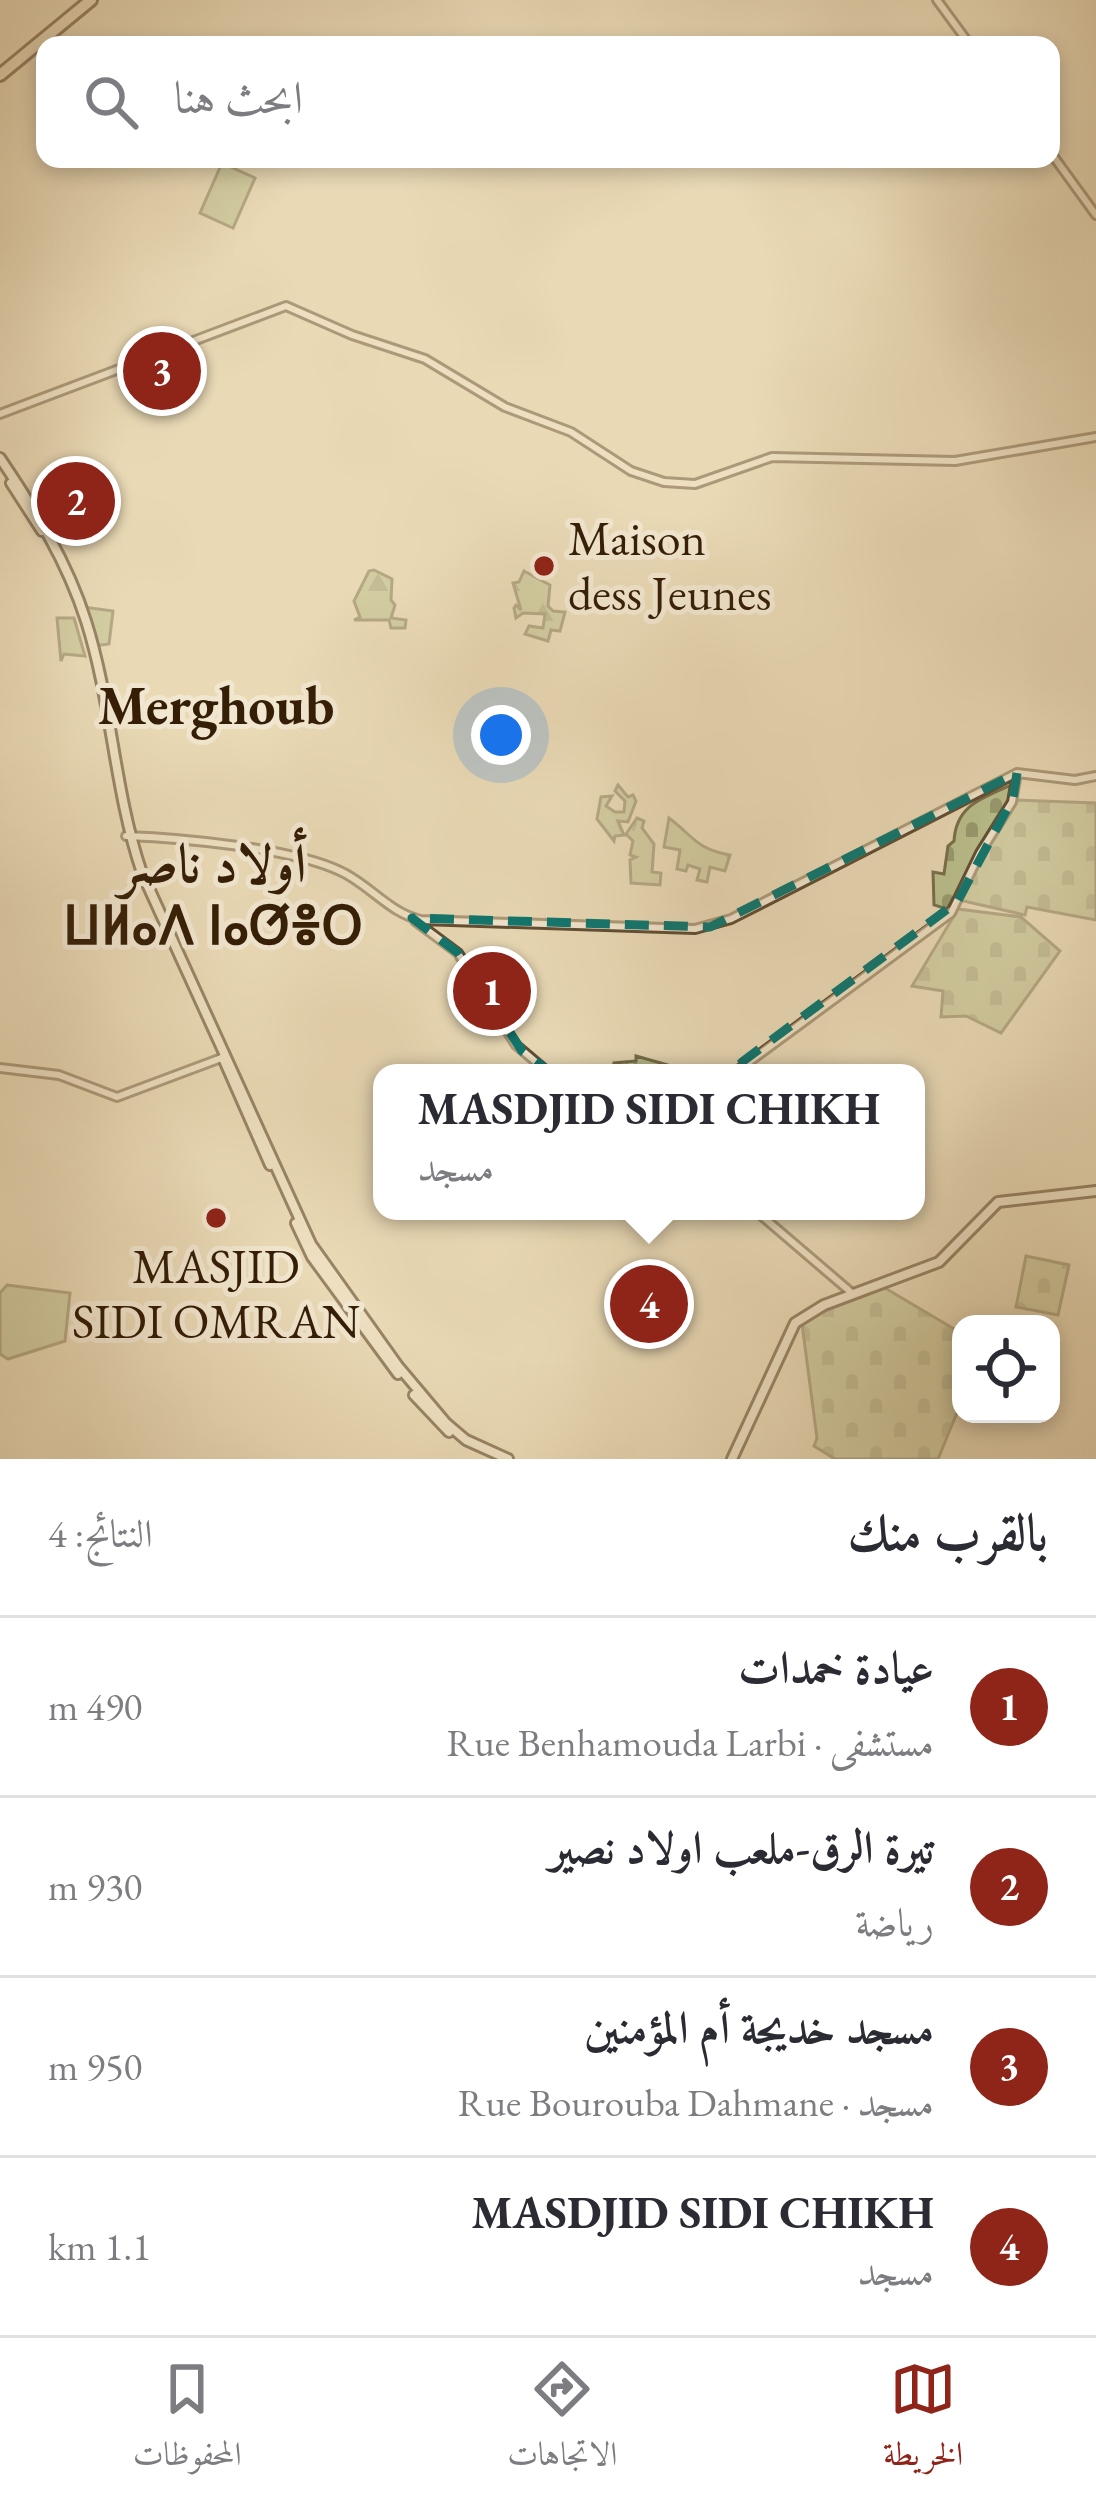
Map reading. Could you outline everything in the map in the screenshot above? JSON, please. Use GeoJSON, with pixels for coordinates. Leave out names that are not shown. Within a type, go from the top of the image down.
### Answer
{"type":"FeatureCollection","features":[{"type":"Feature","properties":{"kind":"highway"},"geometry":{"type":"LineString","coordinates":[[39,36],[81,0]]}},
{"type":"Feature","properties":{"kind":"highway"},"geometry":{"type":"LineString","coordinates":[[44,36],[91,0]]}},
{"type":"Feature","properties":{"kind":"highway"},"geometry":{"type":"LineString","coordinates":[[0,70],[36,39]]}},
{"type":"Feature","properties":{"kind":"highway"},"geometry":{"type":"LineString","coordinates":[[0,70],[36,42]]}},
{"type":"Feature","properties":{"kind":"main road"},"geometry":{"type":"LineString","coordinates":[[0,463],[53,542],[82,610],[103,686],[128,836],[305,1237],[439,1416],[466,1440],[504,1459]]}},
{"type":"Feature","properties":{"kind":"main road"},"geometry":{"type":"LineString","coordinates":[[732,1459],[791,1327],[816,1309],[944,1258],[998,1202],[1096,1191]]}},
{"type":"Feature","properties":{"kind":"street"},"geometry":{"type":"LineString","coordinates":[[937,0],[963,36]]}},
{"type":"Feature","properties":{"kind":"street"},"geometry":{"type":"LineString","coordinates":[[1060,165],[1096,214]]}},
{"type":"Feature","properties":{"kind":"street"},"geometry":{"type":"LineString","coordinates":[[0,414],[286,306],[425,359],[499,404],[571,432],[632,471],[664,482],[702,482],[772,457],[955,461],[1096,437]]}},
{"type":"Feature","properties":{"kind":"street"},"geometry":{"type":"LineString","coordinates":[[412,918],[710,927],[1017,773],[1075,779],[1096,776]]}},
{"type":"Feature","properties":{"kind":"street"},"geometry":{"type":"LineString","coordinates":[[744,1064],[956,902],[1010,806],[1017,773]]}},
{"type":"Feature","properties":{"kind":"street"},"geometry":{"type":"LineString","coordinates":[[128,836],[274,853],[349,875],[458,953],[516,1045],[538,1064]]}},
{"type":"Feature","properties":{"kind":"street"},"geometry":{"type":"LineString","coordinates":[[0,1068],[59,1075],[117,1097],[225,1056]]}},
{"type":"Feature","properties":{"kind":"street"},"geometry":{"type":"LineString","coordinates":[[767,1220],[853,1294]]}},
{"type":"Feature","properties":{"kind":"highlighted area"},"geometry":{"type":"Polygon","coordinates":[[[1017,773],[1013,798],[957,902],[742,1062],[674,1144],[652,1150],[522,1051],[458,953],[412,918],[710,927],[1017,773]]]}},
{"type":"Feature","properties":{"kind":"green space"},"geometry":{"type":"Polygon","coordinates":[[[220,168],[233,168],[255,178],[233,228],[200,213],[220,168]]]}},
{"type":"Feature","properties":{"kind":"green space"},"geometry":{"type":"Polygon","coordinates":[[[88,472],[107,499],[63,528],[46,502],[88,472]]]}},
{"type":"Feature","properties":{"kind":"green space"},"geometry":{"type":"Polygon","coordinates":[[[369,571],[392,579],[395,605],[391,618],[406,620],[405,628],[391,628],[389,620],[354,620],[360,617],[354,601],[369,571]]]}},
{"type":"Feature","properties":{"kind":"green space"},"geometry":{"type":"Polygon","coordinates":[[[524,571],[550,585],[548,606],[565,612],[560,631],[551,630],[548,641],[525,634],[529,626],[543,628],[545,614],[523,613],[516,618],[516,605],[521,610],[513,583],[519,582],[524,571]]]}},
{"type":"Feature","properties":{"kind":"green space"},"geometry":{"type":"Polygon","coordinates":[[[83,607],[113,611],[109,644],[94,646],[83,607]]]}},
{"type":"Feature","properties":{"kind":"green space"},"geometry":{"type":"Polygon","coordinates":[[[57,618],[74,618],[85,656],[64,654],[61,661],[57,618]]]}},
{"type":"Feature","properties":{"kind":"green space"},"geometry":{"type":"Polygon","coordinates":[[[618,785],[636,801],[628,822],[618,821],[624,835],[615,836],[614,841],[597,819],[601,797],[612,796],[606,806],[624,812],[625,801],[615,791],[618,785]]]}},
{"type":"Feature","properties":{"kind":"green space"},"geometry":{"type":"Polygon","coordinates":[[[1011,785],[1009,800],[947,909],[934,905],[933,872],[944,874],[948,846],[965,811],[1011,785]]]}},
{"type":"Feature","properties":{"kind":"green space"},"geometry":{"type":"Polygon","coordinates":[[[1016,800],[1096,803],[1096,920],[1027,907],[1025,915],[959,900],[1016,800]]]}},
{"type":"Feature","properties":{"kind":"green space"},"geometry":{"type":"Polygon","coordinates":[[[637,818],[644,821],[642,828],[654,844],[652,872],[661,873],[660,885],[631,883],[630,860],[636,857],[630,855],[633,841],[626,834],[637,818]]]}},
{"type":"Feature","properties":{"kind":"green space"},"geometry":{"type":"Polygon","coordinates":[[[669,818],[702,845],[730,855],[725,871],[710,867],[707,882],[697,880],[700,869],[688,865],[686,871],[677,869],[680,850],[664,847],[669,818]]]}},
{"type":"Feature","properties":{"kind":"green space"},"geometry":{"type":"Polygon","coordinates":[[[958,909],[1021,917],[1060,951],[1001,1033],[966,1016],[941,1017],[943,991],[912,986],[958,909]]]}},
{"type":"Feature","properties":{"kind":"green space"},"geometry":{"type":"Polygon","coordinates":[[[636,1056],[664,1064],[614,1064],[636,1061],[636,1056]]]}},
{"type":"Feature","properties":{"kind":"green space"},"geometry":{"type":"Polygon","coordinates":[[[1026,1256],[1069,1265],[1058,1315],[1016,1307],[1026,1256]]]}},
{"type":"Feature","properties":{"kind":"green space"},"geometry":{"type":"Polygon","coordinates":[[[7,1285],[70,1293],[65,1341],[8,1359],[0,1354],[0,1293],[7,1285]]]}},
{"type":"Feature","properties":{"kind":"green space"},"geometry":{"type":"Polygon","coordinates":[[[885,1288],[952,1328],[953,1423],[938,1459],[835,1459],[814,1446],[817,1438],[802,1324],[885,1288]]]}},
{"type":"Feature","properties":{"kind":"place","name":"مسجد خديجة أم المؤمنين"},"geometry":{"type":"Point","coordinates":[162,371]}},
{"type":"Feature","properties":{"kind":"place","name":"تيرة الرق-ملعب اولاد نصير"},"geometry":{"type":"Point","coordinates":[76,501]}},
{"type":"Feature","properties":{"kind":"place","name":"Maison dess Jeunes"},"geometry":{"type":"Point","coordinates":[544,566]}},
{"type":"Feature","properties":{"kind":"place","name":"عيادة خمدات"},"geometry":{"type":"Point","coordinates":[492,991]}},
{"type":"Feature","properties":{"kind":"place","name":"MASJID SIDI OMRAN"},"geometry":{"type":"Point","coordinates":[216,1218]}},
{"type":"Feature","properties":{"kind":"place","name":"MASDJID SIDI CHIKH"},"geometry":{"type":"Point","coordinates":[649,1304]}},
{"type":"Feature","properties":{"kind":"district","name":"Merghoub"},"geometry":{"type":"Point","coordinates":[216,705]}},
{"type":"Feature","properties":{"kind":"district","name":"أولاد ناصر ⵡⵍⴰⴷ ⵏⴰⵚⴻⵔ"},"geometry":{"type":"Point","coordinates":[213,894]}}]}
